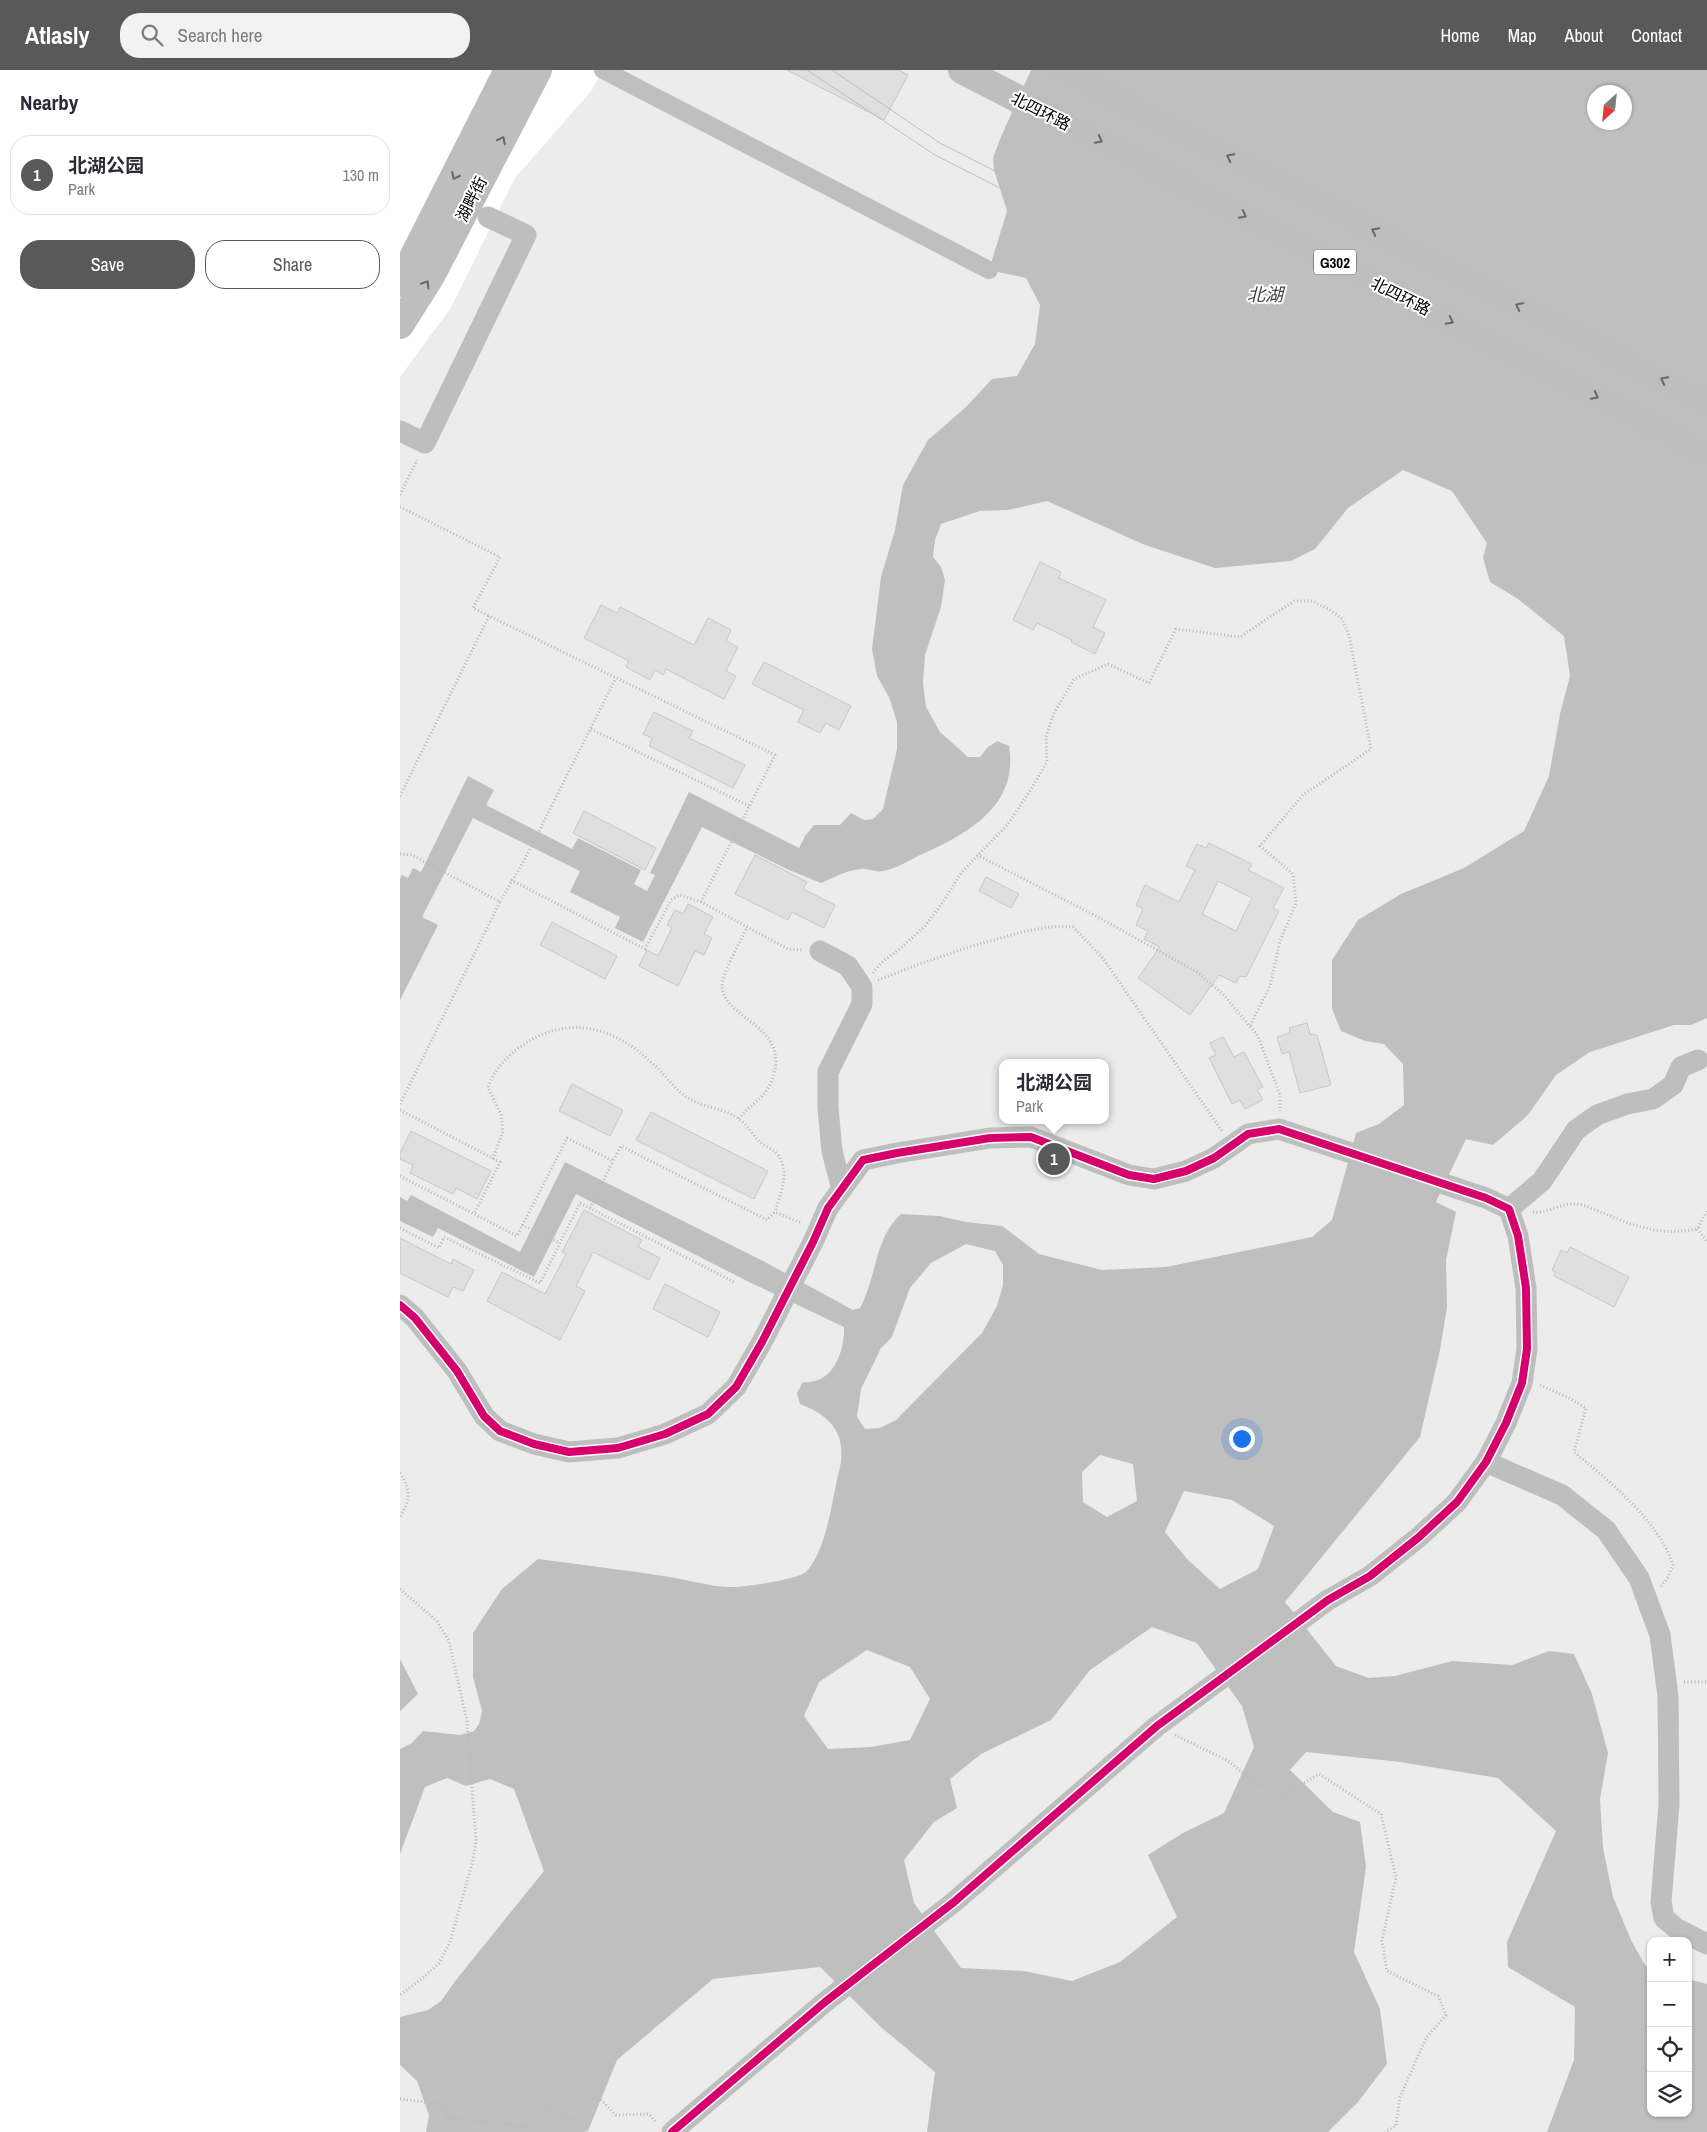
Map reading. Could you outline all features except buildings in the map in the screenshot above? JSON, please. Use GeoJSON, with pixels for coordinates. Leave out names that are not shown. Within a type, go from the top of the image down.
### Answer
{"type":"FeatureCollection","features":[{"type":"Feature","properties":{"kind":"main road","name":"湖畔街"},"geometry":{"type":"LineString","coordinates":[[400,283],[508,70]]}},
{"type":"Feature","properties":{"kind":"main road","name":"湖畔街"},"geometry":{"type":"LineString","coordinates":[[400,325],[431,276],[538,70]]}},
{"type":"Feature","properties":{"kind":"main road","name":"北四环路"},"geometry":{"type":"LineString","coordinates":[[962,70],[1707,454]]}},
{"type":"Feature","properties":{"kind":"main road"},"geometry":{"type":"LineString","coordinates":[[1062,70],[1707,402]]}},
{"type":"Feature","properties":{"kind":"street"},"geometry":{"type":"LineString","coordinates":[[400,431],[425,443],[526,235],[488,217]]}},
{"type":"Feature","properties":{"kind":"street"},"geometry":{"type":"LineString","coordinates":[[820,951],[848,966],[862,987],[862,1004],[828,1072],[828,1108],[832,1151],[842,1189]]}},
{"type":"Feature","properties":{"kind":"street"},"geometry":{"type":"LineString","coordinates":[[1509,1209],[1542,1181],[1576,1130],[1597,1115],[1627,1104],[1653,1099],[1673,1085],[1681,1067],[1698,1060]]}},
{"type":"Feature","properties":{"kind":"street"},"geometry":{"type":"LineString","coordinates":[[400,1305],[415,1318],[458,1371],[484,1416],[500,1431],[534,1444],[569,1452],[618,1448],[665,1434],[708,1414],[736,1388],[762,1342],[828,1208],[863,1160],[990,1138],[1031,1137],[1129,1176],[1154,1179],[1186,1171],[1214,1158],[1248,1134],[1279,1129],[1486,1198],[1509,1209],[1518,1236],[1526,1288],[1527,1349],[1522,1382],[1506,1423],[1486,1462],[1457,1502],[1419,1537],[1370,1576],[1328,1600],[1157,1726],[954,1902],[666,2129]]}},
{"type":"Feature","properties":{"kind":"street"},"geometry":{"type":"LineString","coordinates":[[1486,1462],[1562,1495],[1606,1530],[1639,1578],[1660,1634],[1668,1696],[1669,1804],[1661,1902],[1664,1918],[1676,1929],[1707,1944]]}},
{"type":"Feature","properties":{"kind":"path"},"geometry":{"type":"LineString","coordinates":[[400,495],[425,443]]}},
{"type":"Feature","properties":{"kind":"path"},"geometry":{"type":"LineString","coordinates":[[400,507],[500,557],[473,608],[775,755],[701,902]]}},
{"type":"Feature","properties":{"kind":"path"},"geometry":{"type":"LineString","coordinates":[[862,987],[881,963],[925,926],[961,873],[1008,824],[1046,762],[1046,737],[1053,715],[1074,679],[1108,664],[1149,683],[1176,629],[1240,636],[1294,601],[1312,601],[1329,609],[1342,620],[1349,635],[1371,749],[1303,795],[1260,846],[1293,874],[1296,903],[1280,941],[1270,986],[1250,1026]]}},
{"type":"Feature","properties":{"kind":"path"},"geometry":{"type":"LineString","coordinates":[[400,796],[489,616]]}},
{"type":"Feature","properties":{"kind":"path"},"geometry":{"type":"LineString","coordinates":[[400,1104],[511,880],[526,857],[616,678]]}},
{"type":"Feature","properties":{"kind":"path"},"geometry":{"type":"LineString","coordinates":[[590,728],[749,806]]}},
{"type":"Feature","properties":{"kind":"path"},"geometry":{"type":"LineString","coordinates":[[400,854],[412,856],[500,902]]}},
{"type":"Feature","properties":{"kind":"path"},"geometry":{"type":"LineString","coordinates":[[977,855],[1096,916],[1197,972],[1223,994],[1258,1036],[1280,1095],[1279,1129]]}},
{"type":"Feature","properties":{"kind":"path"},"geometry":{"type":"LineString","coordinates":[[511,880],[645,949],[671,900],[680,896],[701,902],[788,949],[820,951]]}},
{"type":"Feature","properties":{"kind":"path"},"geometry":{"type":"LineString","coordinates":[[862,987],[961,948],[1030,930],[1060,926],[1073,927],[1102,957],[1232,1145]]}},
{"type":"Feature","properties":{"kind":"path"},"geometry":{"type":"LineString","coordinates":[[739,1119],[762,1096],[769,1086],[774,1072],[774,1051],[767,1035],[729,1003],[722,987],[726,970],[748,927]]}},
{"type":"Feature","properties":{"kind":"path"},"geometry":{"type":"LineString","coordinates":[[493,1159],[503,1130],[501,1114],[488,1088],[491,1075],[520,1046],[542,1034],[564,1028],[597,1030],[619,1038],[654,1064],[685,1096],[739,1119],[761,1142],[780,1155],[785,1169],[775,1212],[767,1220],[621,1146],[590,1208]]}},
{"type":"Feature","properties":{"kind":"path"},"geometry":{"type":"LineString","coordinates":[[400,1110],[500,1162],[474,1214]]}},
{"type":"Feature","properties":{"kind":"path"},"geometry":{"type":"LineString","coordinates":[[400,1176],[517,1236],[567,1138],[613,1161]]}},
{"type":"Feature","properties":{"kind":"path"},"geometry":{"type":"LineString","coordinates":[[400,1228],[438,1248],[444,1237],[540,1284],[580,1203],[734,1282]]}},
{"type":"Feature","properties":{"kind":"path"},"geometry":{"type":"LineString","coordinates":[[1509,1209],[1538,1213],[1559,1205],[1578,1204],[1644,1229],[1681,1232],[1697,1229]]}},
{"type":"Feature","properties":{"kind":"path"},"geometry":{"type":"LineString","coordinates":[[1697,1229],[1707,1211]]}},
{"type":"Feature","properties":{"kind":"path"},"geometry":{"type":"LineString","coordinates":[[775,1212],[819,1229]]}},
{"type":"Feature","properties":{"kind":"path"},"geometry":{"type":"LineString","coordinates":[[522,1225],[560,1243]]}},
{"type":"Feature","properties":{"kind":"path"},"geometry":{"type":"LineString","coordinates":[[1697,1229],[1707,1241]]}},
{"type":"Feature","properties":{"kind":"path"},"geometry":{"type":"LineString","coordinates":[[1522,1382],[1542,1385],[1567,1396],[1586,1408],[1574,1452],[1625,1496],[1668,1550],[1673,1565],[1667,1580],[1647,1601]]}},
{"type":"Feature","properties":{"kind":"path"},"geometry":{"type":"LineString","coordinates":[[400,1473],[408,1488],[408,1505],[400,1517]]}},
{"type":"Feature","properties":{"kind":"path"},"geometry":{"type":"LineString","coordinates":[[400,1589],[437,1621],[449,1641],[467,1721],[476,1840],[473,1860],[450,1942],[439,1963],[400,1995]]}},
{"type":"Feature","properties":{"kind":"path"},"geometry":{"type":"LineString","coordinates":[[1157,1726],[1228,1760],[1255,1782],[1280,1797],[1318,1774],[1381,1814],[1396,1878],[1382,1941],[1387,1971],[1438,1996],[1446,2015],[1426,2038],[1400,2097],[1396,2126],[1385,2132]]}},
{"type":"Feature","properties":{"kind":"path"},"geometry":{"type":"LineString","coordinates":[[400,2099],[448,2105],[446,2117],[525,2127],[549,2105],[572,2121],[597,2096],[616,2115],[649,2114],[666,2129]]}},
{"type":"Feature","properties":{"kind":"shaded area"},"geometry":{"type":"Polygon","coordinates":[[[603,70],[1707,70],[1707,2132],[400,2132],[400,377],[450,309],[515,178],[592,90],[603,70]]]}},
{"type":"Feature","properties":{"kind":"water","name":"北湖"},"geometry":{"type":"Polygon","coordinates":[[[1031,70],[1707,70],[1707,1018],[1691,1025],[1674,1025],[1590,1052],[1556,1075],[1528,1115],[1493,1145],[1466,1139],[1436,1202],[1456,1212],[1446,1260],[1447,1307],[1440,1350],[1420,1437],[1285,1602],[1336,1666],[1369,1678],[1395,1676],[1452,1661],[1512,1665],[1549,1651],[1574,1654],[1592,1694],[1608,1753],[1600,1799],[1603,1848],[1613,1897],[1632,1942],[1647,1966],[1647,2117],[1692,2117],[1692,1980],[1707,1984],[1707,2132],[1547,2132],[1574,2060],[1575,2007],[1508,1967],[1507,1942],[1556,1831],[1498,1778],[1400,1762],[1306,1752],[1290,1770],[1333,1812],[1360,1822],[1366,1867],[1354,1952],[1380,2009],[1387,2064],[1358,2102],[1328,2132],[927,2132],[935,2072],[882,2028],[820,1967],[713,1979],[617,2060],[588,2131],[426,2132],[429,2115],[417,2081],[400,2065],[400,2017],[428,2010],[441,2001],[544,1871],[514,1789],[490,1779],[466,1786],[447,1778],[425,1787],[400,1854],[400,1749],[412,1743],[423,1731],[460,1735],[474,1731],[479,1724],[482,1711],[473,1677],[473,1633],[502,1589],[538,1559],[654,1574],[727,1587],[773,1582],[795,1577],[807,1571],[819,1550],[828,1523],[841,1459],[841,1447],[835,1429],[829,1421],[800,1404],[797,1393],[803,1382],[822,1378],[835,1365],[842,1346],[844,1327],[747,1281],[576,1194],[534,1277],[438,1228],[433,1237],[400,1221],[400,1197],[407,1201],[411,1195],[520,1252],[565,1162],[763,1261],[853,1310],[860,1308],[866,1296],[886,1235],[892,1224],[901,1214],[939,1216],[966,1222],[1002,1226],[1039,1254],[1102,1270],[1166,1267],[1312,1237],[1332,1220],[1356,1133],[1379,1124],[1404,1105],[1403,1064],[1384,1044],[1365,1041],[1341,1031],[1332,1009],[1332,960],[1358,920],[1401,894],[1464,868],[1524,831],[1549,776],[1560,714],[1570,676],[1564,636],[1518,599],[1490,582],[1483,558],[1487,543],[1452,491],[1403,470],[1348,508],[1315,549],[1291,561],[1215,568],[1145,545],[1047,501],[1008,510],[980,511],[941,524],[935,540],[933,557],[941,567],[945,580],[941,607],[925,655],[923,683],[926,707],[940,732],[968,757],[980,757],[987,748],[997,741],[1009,746],[1010,767],[1006,786],[997,802],[971,828],[954,839],[897,867],[880,871],[864,869],[851,871],[821,883],[789,870],[702,827],[643,942],[615,928],[620,917],[570,892],[580,871],[473,818],[422,917],[438,925],[400,1000],[400,879],[402,875],[408,878],[413,868],[421,872],[468,776],[494,790],[486,805],[572,849],[578,838],[641,870],[634,884],[647,891],[655,875],[650,873],[689,792],[799,848],[805,836],[814,825],[840,825],[851,813],[864,820],[873,819],[883,809],[897,749],[897,722],[889,697],[877,676],[872,649],[881,577],[895,530],[903,485],[928,440],[966,407],[992,379],[1017,376],[1035,344],[1040,305],[1026,278],[989,270],[1007,211],[994,170],[993,158],[1031,70]],[[966,1244],[931,1263],[910,1288],[892,1337],[881,1348],[861,1389],[857,1417],[865,1429],[880,1428],[896,1420],[982,1333],[997,1306],[1003,1285],[1003,1265],[995,1251],[966,1244]],[[1100,1455],[1082,1472],[1083,1502],[1107,1517],[1137,1501],[1133,1464],[1100,1455]],[[1184,1491],[1165,1532],[1187,1559],[1220,1589],[1258,1569],[1274,1526],[1232,1500],[1184,1491]],[[1152,1627],[1090,1670],[1051,1720],[981,1754],[950,1779],[957,1808],[934,1822],[904,1860],[914,1903],[961,1968],[1024,1971],[1072,1981],[1120,1962],[1177,1917],[1148,1855],[1183,1833],[1224,1813],[1254,1747],[1242,1706],[1197,1643],[1152,1627]],[[867,1650],[819,1682],[804,1716],[828,1749],[871,1747],[910,1740],[930,1699],[910,1667],[867,1650]]]}},
{"type":"Feature","properties":{"kind":"water"},"geometry":{"type":"Polygon","coordinates":[[[400,1659],[418,1694],[400,1711],[400,1659]]]}},
{"type":"Feature","properties":{"kind":"waterway"},"geometry":{"type":"LineString","coordinates":[[603,70],[989,270]]}},
{"type":"Feature","properties":{"kind":"tram line"},"geometry":{"type":"LineString","coordinates":[[807,70],[935,155],[1707,547]]}},
{"type":"Feature","properties":{"kind":"tram line"},"geometry":{"type":"LineString","coordinates":[[832,70],[940,143],[1707,534]]}},
{"type":"Feature","properties":{"kind":"cycle path"},"geometry":{"type":"LineString","coordinates":[[400,1305],[415,1318],[457,1371],[484,1416],[500,1431],[534,1444],[569,1452],[618,1448],[665,1434],[708,1414],[736,1387],[762,1342],[813,1242],[828,1208],[863,1160],[990,1138],[1031,1137],[1129,1175],[1154,1179],[1186,1171],[1214,1158],[1248,1134],[1279,1129],[1486,1198],[1509,1209],[1518,1236],[1526,1288],[1527,1349],[1522,1383],[1506,1423],[1486,1462],[1457,1502],[1419,1537],[1370,1576],[1328,1600],[1157,1726],[954,1902],[825,2002],[672,2132]]}},
{"type":"Feature","properties":{"kind":"place","name":"北湖公园"},"geometry":{"type":"Point","coordinates":[1054,1159]}}]}
